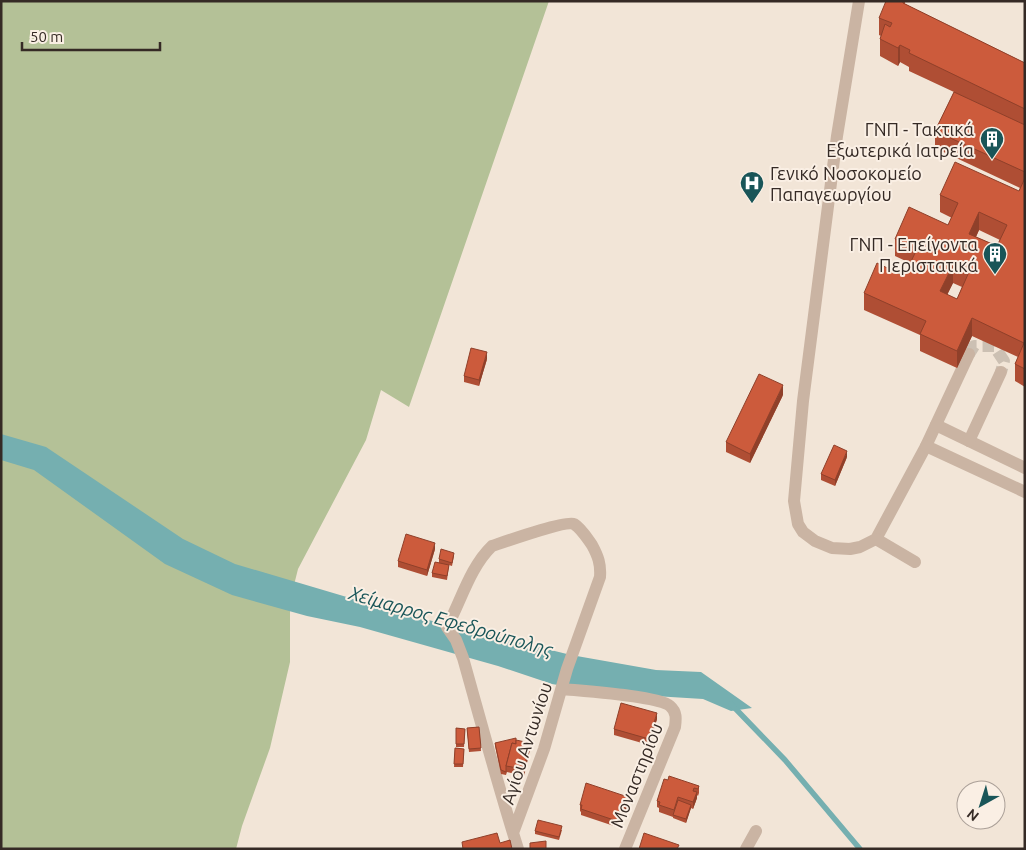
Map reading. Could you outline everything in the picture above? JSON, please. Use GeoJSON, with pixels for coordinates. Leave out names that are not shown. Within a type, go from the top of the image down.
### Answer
{"type":"FeatureCollection","features":[{"type":"Feature","properties":{"kind":"street"},"geometry":{"type":"LineString","coordinates":[[859,1],[836,146],[813,317],[794,492],[795,511],[800,528],[826,547],[850,549],[869,544],[876,539],[926,446],[968,354]]}},
{"type":"Feature","properties":{"kind":"street"},"geometry":{"type":"LineString","coordinates":[[969,441],[1001,372]]}},
{"type":"Feature","properties":{"kind":"street"},"geometry":{"type":"LineString","coordinates":[[936,424],[1025,468]]}},
{"type":"Feature","properties":{"kind":"street"},"geometry":{"type":"LineString","coordinates":[[926,446],[1025,492]]}},
{"type":"Feature","properties":{"kind":"street","name":"Αγίου Αντωνίου"},"geometry":{"type":"LineString","coordinates":[[567,523],[574,524],[586,536],[597,554],[601,566],[600,577],[544,749],[514,833],[463,658],[456,640],[447,627],[470,579],[486,552],[492,546],[555,526],[567,523]]}},
{"type":"Feature","properties":{"kind":"street"},"geometry":{"type":"LineString","coordinates":[[876,539],[915,562]]}},
{"type":"Feature","properties":{"kind":"street","name":"Μοναστηρίου"},"geometry":{"type":"LineString","coordinates":[[562,689],[666,703],[672,708],[677,717],[675,727],[625,849]]}},
{"type":"Feature","properties":{"kind":"street"},"geometry":{"type":"LineString","coordinates":[[746,849],[756,831]]}},
{"type":"Feature","properties":{"kind":"street"},"geometry":{"type":"LineString","coordinates":[[514,833],[518,849]]}},
{"type":"Feature","properties":{"kind":"green space"},"geometry":{"type":"Polygon","coordinates":[[[1,1],[549,1],[409,407],[381,390],[366,440],[298,569],[290,601],[290,662],[270,748],[242,826],[236,849],[1,849],[1,1]]]}},
{"type":"Feature","properties":{"kind":"water"},"geometry":{"type":"Polygon","coordinates":[[[1,434],[46,447],[183,539],[235,564],[404,614],[571,655],[656,670],[701,672],[752,708],[731,711],[703,699],[606,693],[552,684],[498,666],[360,627],[307,616],[232,595],[165,564],[34,470],[1,460],[1,434]]]}},
{"type":"Feature","properties":{"kind":"building"},"geometry":{"type":"Polygon","coordinates":[[[886,1],[903,1],[903,3],[1025,63],[1025,109],[909,53],[910,50],[900,45],[898,48],[880,39],[885,24],[890,27],[892,23],[879,18],[886,1]]]}},
{"type":"Feature","properties":{"kind":"building","name":"ΓΝΠ - Τακτικά Εξωτερικά Ιατρεία"},"geometry":{"type":"Polygon","coordinates":[[[954,92],[1025,125],[1025,172],[935,131],[954,92]]]}},
{"type":"Feature","properties":{"kind":"building"},"geometry":{"type":"Polygon","coordinates":[[[955,162],[1019,191],[1025,178],[1025,369],[1015,364],[1024,343],[972,318],[957,351],[920,334],[926,321],[864,293],[877,263],[904,276],[917,249],[895,239],[909,207],[948,225],[958,203],[940,195],[955,162]],[[979,212],[969,234],[997,246],[1007,225],[979,212]],[[953,265],[940,291],[957,299],[969,272],[953,265]]]}},
{"type":"Feature","properties":{"kind":"building"},"geometry":{"type":"Polygon","coordinates":[[[471,348],[487,352],[479,380],[464,376],[471,348]]]}},
{"type":"Feature","properties":{"kind":"building"},"geometry":{"type":"Polygon","coordinates":[[[759,374],[783,385],[750,454],[726,442],[759,374]]]}},
{"type":"Feature","properties":{"kind":"building"},"geometry":{"type":"Polygon","coordinates":[[[834,445],[847,451],[835,480],[821,474],[834,445]]]}},
{"type":"Feature","properties":{"kind":"building"},"geometry":{"type":"Polygon","coordinates":[[[406,534],[435,543],[427,570],[398,561],[406,534]]]}},
{"type":"Feature","properties":{"kind":"building"},"geometry":{"type":"Polygon","coordinates":[[[441,549],[454,553],[452,563],[439,559],[441,549]]]}},
{"type":"Feature","properties":{"kind":"building"},"geometry":{"type":"Polygon","coordinates":[[[435,562],[449,565],[447,576],[432,573],[435,562]]]}},
{"type":"Feature","properties":{"kind":"building"},"geometry":{"type":"Polygon","coordinates":[[[621,703],[657,713],[649,739],[614,729],[621,703]]]}},
{"type":"Feature","properties":{"kind":"building"},"geometry":{"type":"Polygon","coordinates":[[[479,727],[481,748],[469,749],[467,728],[479,727]]]}},
{"type":"Feature","properties":{"kind":"building"},"geometry":{"type":"Polygon","coordinates":[[[456,728],[465,729],[464,744],[456,744],[456,728]]]}},
{"type":"Feature","properties":{"kind":"building"},"geometry":{"type":"Polygon","coordinates":[[[516,738],[516,744],[512,743],[506,772],[501,770],[495,743],[516,738]]]}},
{"type":"Feature","properties":{"kind":"building"},"geometry":{"type":"Polygon","coordinates":[[[516,740],[530,743],[524,769],[506,766],[512,743],[516,744],[516,740]]]}},
{"type":"Feature","properties":{"kind":"building"},"geometry":{"type":"Polygon","coordinates":[[[455,748],[464,749],[463,764],[454,764],[455,748]]]}},
{"type":"Feature","properties":{"kind":"building"},"geometry":{"type":"Polygon","coordinates":[[[669,776],[699,786],[698,789],[694,788],[693,791],[697,792],[693,802],[678,797],[674,810],[659,805],[660,802],[657,801],[664,779],[668,780],[669,776]]]}},
{"type":"Feature","properties":{"kind":"building"},"geometry":{"type":"Polygon","coordinates":[[[586,783],[628,797],[620,822],[581,809],[582,805],[580,805],[586,783]]]}},
{"type":"Feature","properties":{"kind":"building"},"geometry":{"type":"Polygon","coordinates":[[[678,800],[691,805],[686,819],[673,815],[678,800]]]}},
{"type":"Feature","properties":{"kind":"building"},"geometry":{"type":"Polygon","coordinates":[[[538,820],[562,826],[559,837],[535,831],[538,820]]]}},
{"type":"Feature","properties":{"kind":"building"},"geometry":{"type":"Polygon","coordinates":[[[497,833],[500,843],[510,840],[512,849],[463,849],[462,842],[497,833]]]}},
{"type":"Feature","properties":{"kind":"building"},"geometry":{"type":"Polygon","coordinates":[[[644,833],[679,845],[677,849],[639,849],[644,833]]]}},
{"type":"Feature","properties":{"kind":"building"},"geometry":{"type":"Polygon","coordinates":[[[546,841],[546,849],[530,849],[530,843],[546,841]]]}},
{"type":"Feature","properties":{"kind":"waterway","name":"Χείμαρρος Εφεδρούπολης"},"geometry":{"type":"LineString","coordinates":[[731,704],[785,760],[860,849]]}},
{"type":"Feature","properties":{"kind":"tunnel"},"geometry":{"type":"LineString","coordinates":[[969,354],[974,346],[994,346],[1004,361],[1001,372]]}},
{"type":"Feature","properties":{"kind":"place","name":"ΓΝΠ - Τακτικά Εξωτερικά Ιατρεία"},"geometry":{"type":"Point","coordinates":[992,160]}},
{"type":"Feature","properties":{"kind":"place","name":"Γενικό Νοσοκομείο Παπαγεωργίου"},"geometry":{"type":"Point","coordinates":[752,204]}},
{"type":"Feature","properties":{"kind":"place","name":"ΓΝΠ - Επείγοντα Περιστατικά"},"geometry":{"type":"Point","coordinates":[995,275]}}]}
